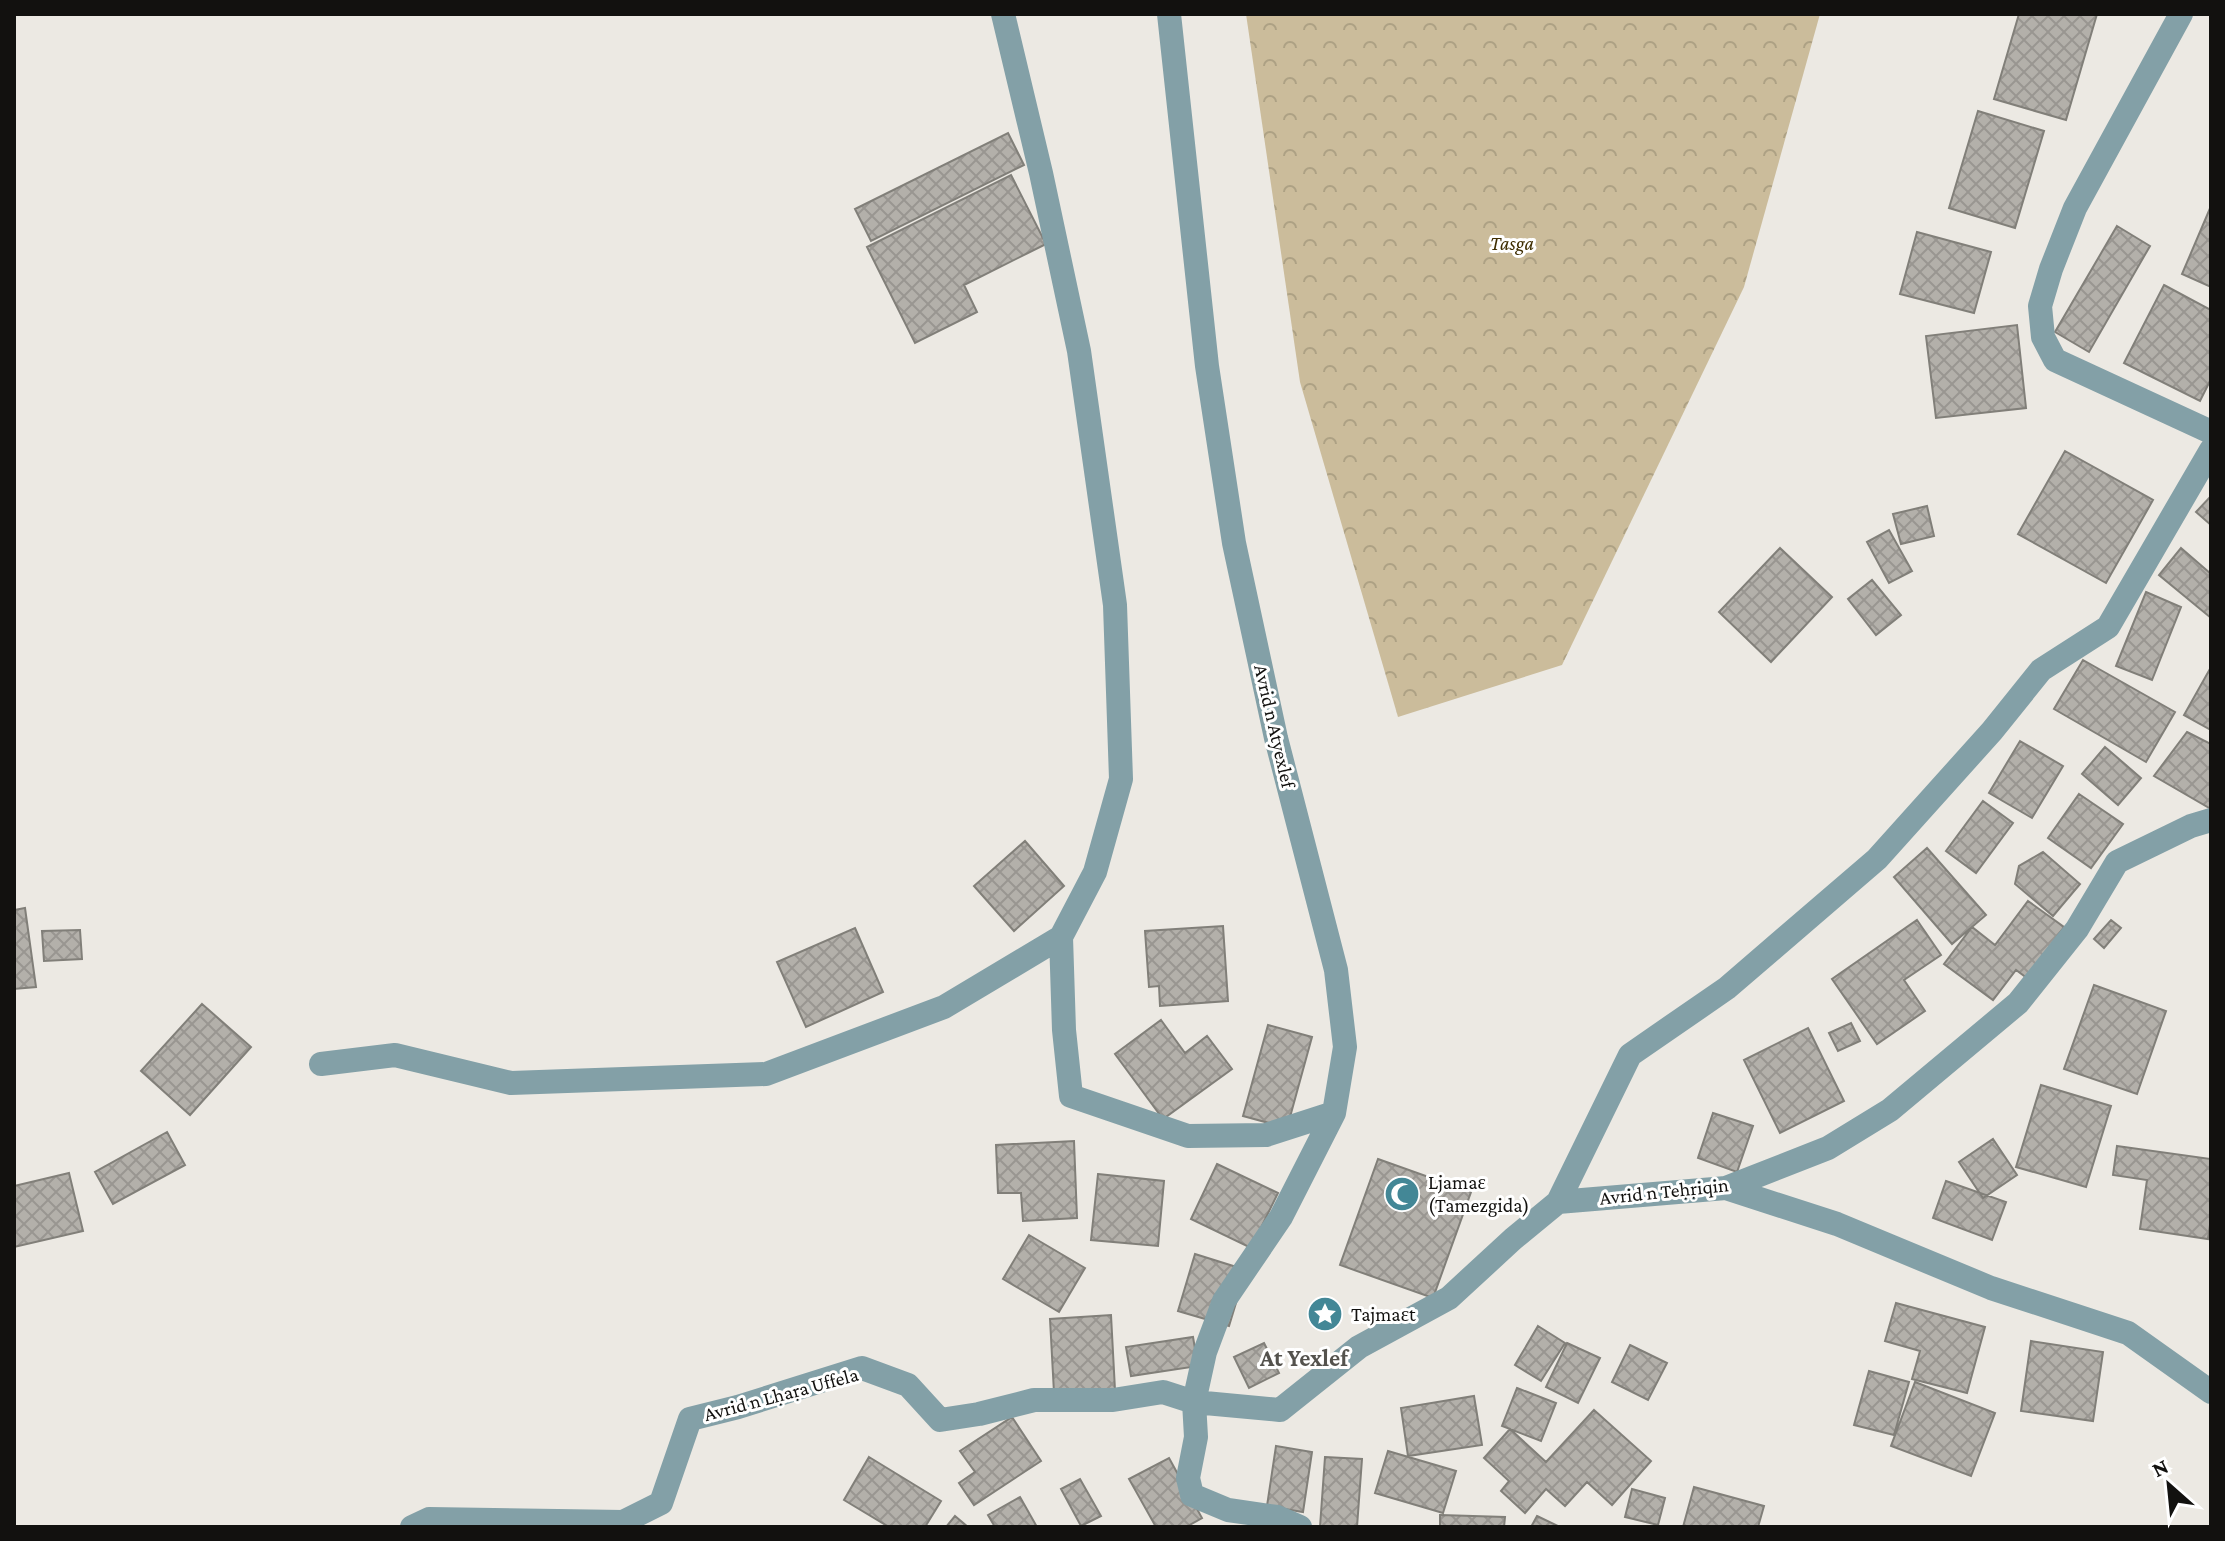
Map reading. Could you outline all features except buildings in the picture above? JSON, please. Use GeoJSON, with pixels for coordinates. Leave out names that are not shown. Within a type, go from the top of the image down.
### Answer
{"type":"FeatureCollection","features":[{"type":"Feature","properties":{"kind":"street"},"geometry":{"type":"LineString","coordinates":[[1003,14],[1079,351],[1115,605],[1121,779],[1095,872],[1061,937],[1064,1030],[1071,1096],[1188,1136],[1266,1135],[1334,1113]]}},
{"type":"Feature","properties":{"kind":"street","name":"Avrid n Atyexlef"},"geometry":{"type":"LineString","coordinates":[[1169,14],[1207,366],[1234,543],[1276,738],[1336,970],[1345,1047],[1334,1113],[1281,1217],[1224,1301],[1205,1352],[1194,1402],[1196,1437],[1188,1478],[1192,1495],[1228,1510],[1277,1517],[1300,1527]]}},
{"type":"Feature","properties":{"kind":"street"},"geometry":{"type":"LineString","coordinates":[[2181,14],[2075,208],[2040,306],[2043,337],[2055,360],[2211,432]]}},
{"type":"Feature","properties":{"kind":"street"},"geometry":{"type":"LineString","coordinates":[[1194,1402],[1280,1410],[1359,1347],[1449,1298],[1558,1202],[1630,1055],[1727,988],[1877,859],[1992,731],[2041,670],[2108,627],[2211,450]]}},
{"type":"Feature","properties":{"kind":"street","name":"Avrid n Teḥṛiqin"},"geometry":{"type":"LineString","coordinates":[[1558,1202],[1726,1188],[1828,1148],[1890,1110],[2018,1003],[2077,929],[2117,862],[2191,826],[2211,820]]}},
{"type":"Feature","properties":{"kind":"street"},"geometry":{"type":"LineString","coordinates":[[321,1064],[395,1055],[511,1083],[766,1074],[944,1007],[1061,937]]}},
{"type":"Feature","properties":{"kind":"street"},"geometry":{"type":"LineString","coordinates":[[1726,1188],[1837,1224],[1991,1288],[2128,1333],[2211,1392]]}},
{"type":"Feature","properties":{"kind":"street","name":"Avrid n Lḥaṛa Uffela"},"geometry":{"type":"LineString","coordinates":[[412,1527],[429,1519],[623,1522],[661,1503],[690,1419],[862,1368],[908,1385],[940,1420],[1034,1400],[1113,1400],[1163,1392],[1194,1402]]}},
{"type":"Feature","properties":{"kind":"green space","name":"Tasga"},"geometry":{"type":"Polygon","coordinates":[[[1246,14],[1820,14],[1744,287],[1562,665],[1398,717],[1300,382],[1246,14]]]}},
{"type":"Feature","properties":{"kind":"place","name":"Ljamaɛ (Tamezgida)"},"geometry":{"type":"Point","coordinates":[1402,1194]}},
{"type":"Feature","properties":{"kind":"place","name":"Tajmaɛt"},"geometry":{"type":"Point","coordinates":[1325,1314]}},
{"type":"Feature","properties":{"kind":"district","name":"At Yexlef"},"geometry":{"type":"Point","coordinates":[1304,1357]}}]}
